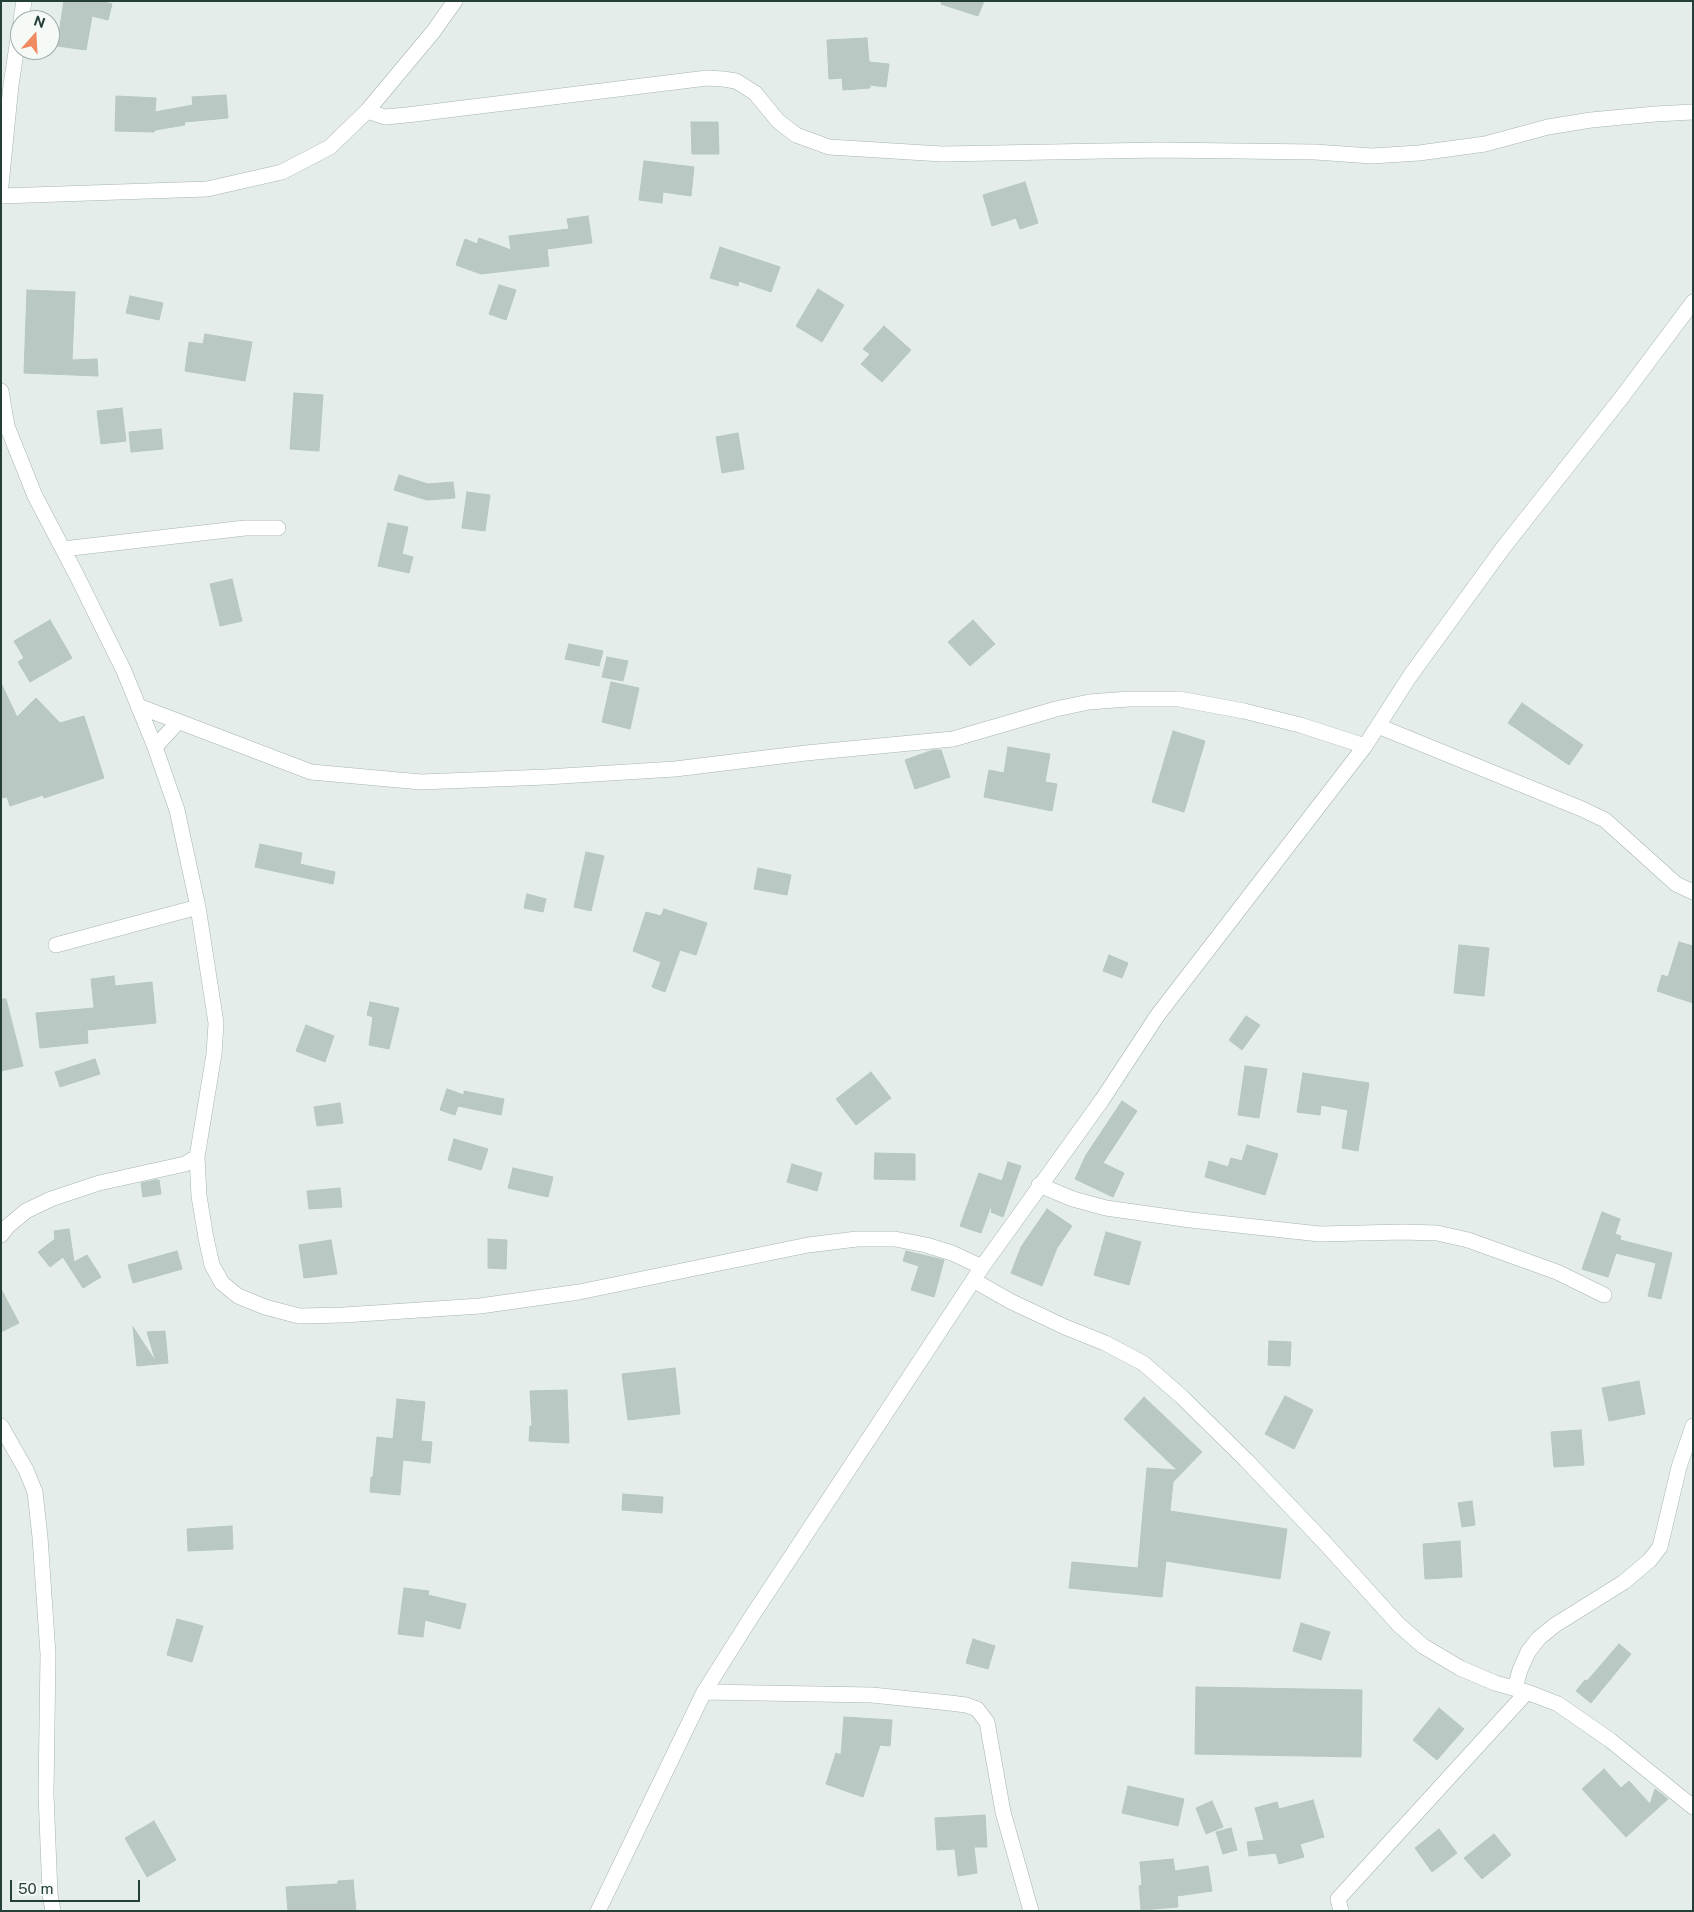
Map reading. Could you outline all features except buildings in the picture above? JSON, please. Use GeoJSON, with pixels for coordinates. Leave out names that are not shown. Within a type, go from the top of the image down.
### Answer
{"type":"FeatureCollection","features":[{"type":"Feature","properties":{"kind":"street"},"geometry":{"type":"LineString","coordinates":[[1,196],[207,189],[282,172],[330,147],[367,111],[433,32],[455,1]]}},
{"type":"Feature","properties":{"kind":"street"},"geometry":{"type":"LineString","coordinates":[[1,185],[10,85],[14,60]]}},
{"type":"Feature","properties":{"kind":"street"},"geometry":{"type":"LineString","coordinates":[[367,111],[385,117],[407,115],[706,78],[736,81],[754,93],[778,121],[796,135],[829,147],[942,154],[1159,150],[1315,152],[1372,156],[1419,153],[1485,144],[1548,127],[1591,120],[1693,112]]}},
{"type":"Feature","properties":{"kind":"street"},"geometry":{"type":"LineString","coordinates":[[598,1911],[704,1692],[973,1280],[1102,1100],[1156,1016],[1365,746],[1410,676],[1503,548],[1622,397],[1693,302]]}},
{"type":"Feature","properties":{"kind":"street"},"geometry":{"type":"LineString","coordinates":[[1,392],[7,426],[35,496],[124,671],[155,747],[177,810],[198,907],[216,1023],[214,1054],[197,1157],[206,1238],[212,1265],[222,1283],[238,1296],[299,1316],[384,1313],[480,1306],[578,1292],[808,1244],[857,1239],[895,1240],[926,1245],[952,1253],[982,1267]]}},
{"type":"Feature","properties":{"kind":"street"},"geometry":{"type":"LineString","coordinates":[[63,549],[245,528],[278,528]]}},
{"type":"Feature","properties":{"kind":"street"},"geometry":{"type":"LineString","coordinates":[[138,706],[311,772],[421,782],[675,769],[806,753],[953,739],[1056,709],[1089,702],[1129,699],[1179,699],[1244,711],[1300,725],[1365,746]]}},
{"type":"Feature","properties":{"kind":"street"},"geometry":{"type":"LineString","coordinates":[[155,747],[178,722]]}},
{"type":"Feature","properties":{"kind":"street"},"geometry":{"type":"LineString","coordinates":[[1378,726],[1605,820],[1676,884],[1693,892]]}},
{"type":"Feature","properties":{"kind":"street"},"geometry":{"type":"LineString","coordinates":[[56,945],[198,907]]}},
{"type":"Feature","properties":{"kind":"street"},"geometry":{"type":"LineString","coordinates":[[1,1234],[26,1211],[51,1198],[99,1183],[185,1164],[197,1157]]}},
{"type":"Feature","properties":{"kind":"street"},"geometry":{"type":"LineString","coordinates":[[1040,1185],[1073,1199],[1106,1208],[1191,1220],[1320,1234],[1437,1233],[1468,1240],[1557,1272],[1604,1295]]}},
{"type":"Feature","properties":{"kind":"street"},"geometry":{"type":"LineString","coordinates":[[973,1280],[1010,1301],[1065,1327],[1105,1343],[1142,1363],[1182,1397],[1246,1460],[1398,1624],[1424,1646],[1460,1668],[1495,1683],[1521,1690],[1558,1704],[1610,1740],[1693,1806]]}},
{"type":"Feature","properties":{"kind":"street"},"geometry":{"type":"LineString","coordinates":[[1,1426],[26,1470],[35,1492],[40,1537],[48,1654],[46,1794],[52,1911]]}},
{"type":"Feature","properties":{"kind":"street"},"geometry":{"type":"LineString","coordinates":[[1341,1911],[1338,1899],[1521,1690],[1520,1670],[1528,1652],[1539,1638],[1554,1625],[1624,1582],[1650,1560],[1660,1547],[1679,1467],[1693,1426]]}},
{"type":"Feature","properties":{"kind":"street"},"geometry":{"type":"LineString","coordinates":[[704,1692],[872,1696],[966,1705],[977,1710],[987,1722],[1004,1812],[1031,1911]]}}]}
